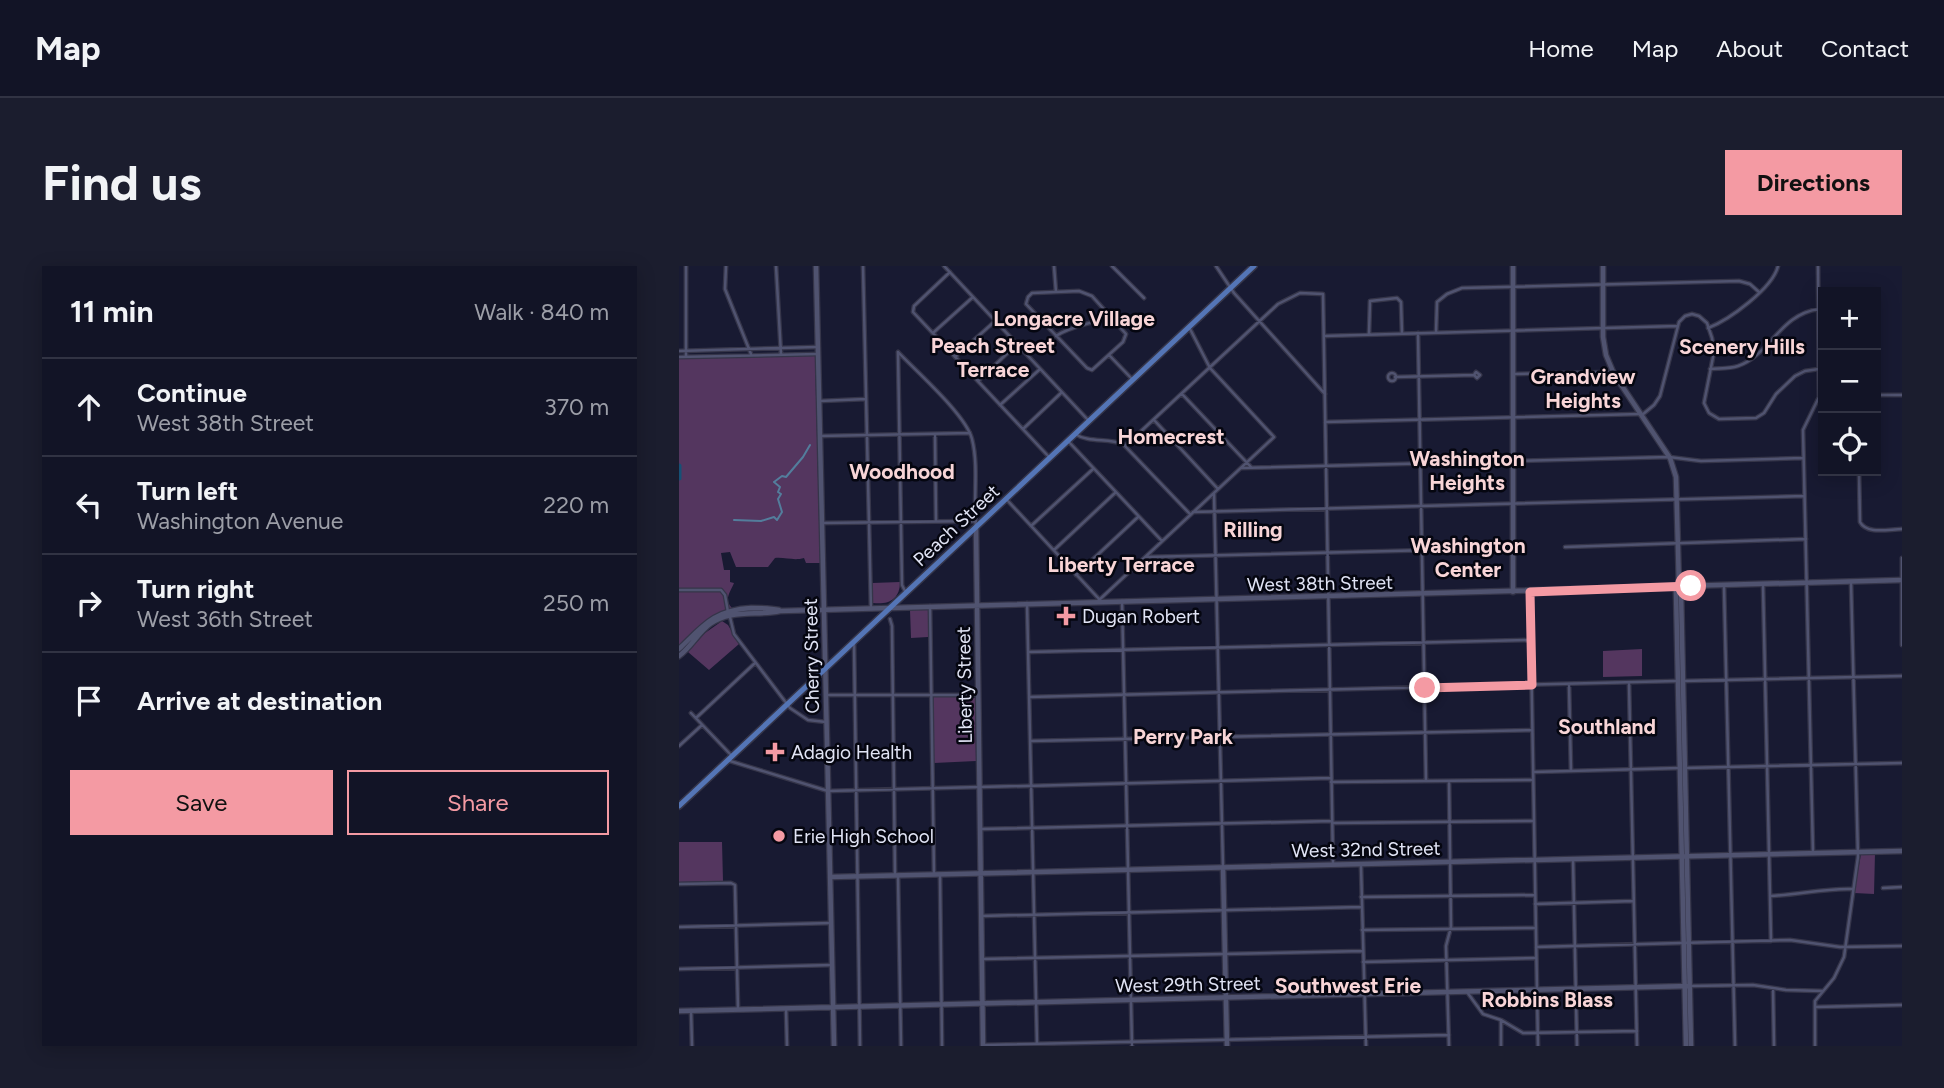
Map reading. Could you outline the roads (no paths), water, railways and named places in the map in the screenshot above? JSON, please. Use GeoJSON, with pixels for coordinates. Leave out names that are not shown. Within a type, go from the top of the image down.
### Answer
{"type":"FeatureCollection","features":[{"type":"Feature","properties":{"kind":"main road","name":"Peach Street"},"geometry":{"type":"LineString","coordinates":[[681,801],[787,705],[976,524],[983,521],[1254,266]]}},
{"type":"Feature","properties":{"kind":"street"},"geometry":{"type":"LineString","coordinates":[[686,266],[686,357]]}},
{"type":"Feature","properties":{"kind":"street"},"geometry":{"type":"LineString","coordinates":[[726,266],[725,289],[751,354]]}},
{"type":"Feature","properties":{"kind":"street"},"geometry":{"type":"LineString","coordinates":[[776,266],[782,354]]}},
{"type":"Feature","properties":{"kind":"street","name":"Cherry Street"},"geometry":{"type":"LineString","coordinates":[[816,266],[834,1046]]}},
{"type":"Feature","properties":{"kind":"street"},"geometry":{"type":"LineString","coordinates":[[863,266],[871,608]]}},
{"type":"Feature","properties":{"kind":"street"},"geometry":{"type":"LineString","coordinates":[[944,266],[1089,421]]}},
{"type":"Feature","properties":{"kind":"street"},"geometry":{"type":"LineString","coordinates":[[1054,266],[1056,292]]}},
{"type":"Feature","properties":{"kind":"street"},"geometry":{"type":"LineString","coordinates":[[1112,266],[1144,298]]}},
{"type":"Feature","properties":{"kind":"street"},"geometry":{"type":"LineString","coordinates":[[1216,266],[1259,321],[1325,394]]}},
{"type":"Feature","properties":{"kind":"street"},"geometry":{"type":"LineString","coordinates":[[1513,266],[1513,592]]}},
{"type":"Feature","properties":{"kind":"street"},"geometry":{"type":"LineString","coordinates":[[1603,266],[1603,329],[1606,355],[1613,372],[1669,457],[1676,477],[1679,588],[1676,592],[1681,681],[1689,1046]]}},
{"type":"Feature","properties":{"kind":"street"},"geometry":{"type":"LineString","coordinates":[[1708,328],[1729,318],[1759,292],[1775,276],[1778,266]]}},
{"type":"Feature","properties":{"kind":"street"},"geometry":{"type":"LineString","coordinates":[[1818,266],[1818,287]]}},
{"type":"Feature","properties":{"kind":"street"},"geometry":{"type":"LineString","coordinates":[[950,272],[913,309],[1050,458]]}},
{"type":"Feature","properties":{"kind":"street"},"geometry":{"type":"LineString","coordinates":[[1436,333],[1436,304],[1440,298],[1462,288],[1739,281],[1749,283],[1759,292]]}},
{"type":"Feature","properties":{"kind":"street"},"geometry":{"type":"LineString","coordinates":[[1056,292],[1085,292],[1126,336],[1109,355],[1090,370],[1026,303],[1031,294],[1056,292]]}},
{"type":"Feature","properties":{"kind":"street"},"geometry":{"type":"LineString","coordinates":[[1125,446],[1278,304],[1291,296],[1323,294],[1333,863]]}},
{"type":"Feature","properties":{"kind":"street"},"geometry":{"type":"LineString","coordinates":[[933,333],[973,297]]}},
{"type":"Feature","properties":{"kind":"street"},"geometry":{"type":"LineString","coordinates":[[1369,334],[1371,299],[1399,299],[1402,334]]}},
{"type":"Feature","properties":{"kind":"street"},"geometry":{"type":"LineString","coordinates":[[1710,369],[1731,368],[1743,364],[1797,316],[1818,309]]}},
{"type":"Feature","properties":{"kind":"street"},"geometry":{"type":"LineString","coordinates":[[1325,422],[1641,415],[1654,405],[1660,396],[1678,326],[1685,316],[1696,314],[1703,318],[1714,349],[1704,395],[1705,406],[1716,418],[1753,419],[1761,415],[1773,397],[1797,374],[1818,369]]}},
{"type":"Feature","properties":{"kind":"street"},"geometry":{"type":"LineString","coordinates":[[1056,336],[1069,328],[1095,323],[1109,316]]}},
{"type":"Feature","properties":{"kind":"street"},"geometry":{"type":"LineString","coordinates":[[955,357],[995,321]]}},
{"type":"Feature","properties":{"kind":"street"},"geometry":{"type":"LineString","coordinates":[[1324,336],[1678,326]]}},
{"type":"Feature","properties":{"kind":"street"},"geometry":{"type":"LineString","coordinates":[[1006,499],[1099,600],[1247,463],[1274,437],[1203,359],[1195,334],[1189,327]]}},
{"type":"Feature","properties":{"kind":"street"},"geometry":{"type":"LineString","coordinates":[[1418,333],[1426,781]]}},
{"type":"Feature","properties":{"kind":"street"},"geometry":{"type":"LineString","coordinates":[[978,382],[1017,344]]}},
{"type":"Feature","properties":{"kind":"street"},"geometry":{"type":"LineString","coordinates":[[679,351],[781,348],[818,350]]}},
{"type":"Feature","properties":{"kind":"street"},"geometry":{"type":"LineString","coordinates":[[679,357],[782,354],[818,350]]}},
{"type":"Feature","properties":{"kind":"street"},"geometry":{"type":"LineString","coordinates":[[906,593],[902,585],[898,352],[960,418],[970,433]]}},
{"type":"Feature","properties":{"kind":"street"},"geometry":{"type":"LineString","coordinates":[[1109,355],[1133,380]]}},
{"type":"Feature","properties":{"kind":"street"},"geometry":{"type":"LineString","coordinates":[[1000,405],[1040,368]]}},
{"type":"Feature","properties":{"kind":"street"},"geometry":{"type":"LineString","coordinates":[[1513,374],[1613,372]]}},
{"type":"Feature","properties":{"kind":"street"},"geometry":{"type":"LineString","coordinates":[[1395,377],[1474,375]]}},
{"type":"Feature","properties":{"kind":"street"},"geometry":{"type":"LineString","coordinates":[[1023,429],[1062,392]]}},
{"type":"Feature","properties":{"kind":"street"},"geometry":{"type":"LineString","coordinates":[[1182,394],[1251,467]]}},
{"type":"Feature","properties":{"kind":"street"},"geometry":{"type":"LineString","coordinates":[[1881,395],[1902,395]]}},
{"type":"Feature","properties":{"kind":"street"},"geometry":{"type":"LineString","coordinates":[[819,401],[866,399]]}},
{"type":"Feature","properties":{"kind":"street"},"geometry":{"type":"LineString","coordinates":[[1813,853],[1803,428],[1818,402]]}},
{"type":"Feature","properties":{"kind":"street"},"geometry":{"type":"LineString","coordinates":[[1154,420],[1218,489]]}},
{"type":"Feature","properties":{"kind":"street"},"geometry":{"type":"LineString","coordinates":[[820,436],[970,433]]}},
{"type":"Feature","properties":{"kind":"street","name":"Liberty Street"},"geometry":{"type":"LineString","coordinates":[[970,433],[974,449],[976,524],[983,1046]]}},
{"type":"Feature","properties":{"kind":"street"},"geometry":{"type":"LineString","coordinates":[[935,434],[936,520]]}},
{"type":"Feature","properties":{"kind":"street"},"geometry":{"type":"LineString","coordinates":[[1075,434],[1083,439],[1109,440],[1125,446],[1191,513],[1804,496]]}},
{"type":"Feature","properties":{"kind":"street"},"geometry":{"type":"LineString","coordinates":[[1068,441],[1161,541]]}},
{"type":"Feature","properties":{"kind":"street"},"geometry":{"type":"LineString","coordinates":[[1241,468],[1669,457],[1696,461],[1803,458]]}},
{"type":"Feature","properties":{"kind":"street"},"geometry":{"type":"LineString","coordinates":[[1031,526],[1093,468]]}},
{"type":"Feature","properties":{"kind":"street"},"geometry":{"type":"LineString","coordinates":[[1859,476],[1860,522],[1863,528],[1902,529]]}},
{"type":"Feature","properties":{"kind":"street"},"geometry":{"type":"LineString","coordinates":[[1054,550],[1116,492]]}},
{"type":"Feature","properties":{"kind":"street"},"geometry":{"type":"LineString","coordinates":[[1214,493],[1227,1043]]}},
{"type":"Feature","properties":{"kind":"street"},"geometry":{"type":"LineString","coordinates":[[1076,575],[1138,516]]}},
{"type":"Feature","properties":{"kind":"street"},"geometry":{"type":"LineString","coordinates":[[822,523],[936,520],[976,524]]}},
{"type":"Feature","properties":{"kind":"street"},"geometry":{"type":"LineString","coordinates":[[1565,547],[1806,539]]}},
{"type":"Feature","properties":{"kind":"street"},"geometry":{"type":"LineString","coordinates":[[1145,557],[1513,548]]}},
{"type":"Feature","properties":{"kind":"street"},"geometry":{"type":"LineString","coordinates":[[1902,558],[1902,645]]}},
{"type":"Feature","properties":{"kind":"street","name":"West 38th Street"},"geometry":{"type":"LineString","coordinates":[[679,649],[706,622],[720,616],[780,611],[1099,600],[1530,592],[1902,580]]}},
{"type":"Feature","properties":{"kind":"street"},"geometry":{"type":"LineString","coordinates":[[1815,1046],[1815,1000],[1837,972],[1847,947],[1857,852],[1851,582]]}},
{"type":"Feature","properties":{"kind":"street"},"geometry":{"type":"LineString","coordinates":[[1763,585],[1771,941]]}},
{"type":"Feature","properties":{"kind":"street"},"geometry":{"type":"LineString","coordinates":[[1724,586],[1735,1046]]}},
{"type":"Feature","properties":{"kind":"street"},"geometry":{"type":"LineString","coordinates":[[679,590],[711,588],[723,592],[735,635],[787,705],[804,718],[826,722]]}},
{"type":"Feature","properties":{"kind":"street"},"geometry":{"type":"LineString","coordinates":[[1530,592],[1538,1046]]}},
{"type":"Feature","properties":{"kind":"street"},"geometry":{"type":"LineString","coordinates":[[1122,601],[1132,1044]]}},
{"type":"Feature","properties":{"kind":"street"},"geometry":{"type":"LineString","coordinates":[[1027,603],[1037,1045]]}},
{"type":"Feature","properties":{"kind":"street"},"geometry":{"type":"LineString","coordinates":[[930,606],[942,1046]]}},
{"type":"Feature","properties":{"kind":"street","name":"West 38th Street"},"geometry":{"type":"LineString","coordinates":[[679,656],[720,616]]}},
{"type":"Feature","properties":{"kind":"street"},"geometry":{"type":"LineString","coordinates":[[890,619],[901,1046]]}},
{"type":"Feature","properties":{"kind":"street"},"geometry":{"type":"LineString","coordinates":[[1028,652],[1531,640]]}},
{"type":"Feature","properties":{"kind":"street"},"geometry":{"type":"LineString","coordinates":[[854,642],[860,1046]]}},
{"type":"Feature","properties":{"kind":"street"},"geometry":{"type":"LineString","coordinates":[[696,718],[755,663]]}},
{"type":"Feature","properties":{"kind":"street"},"geometry":{"type":"LineString","coordinates":[[1029,697],[1902,676]]}},
{"type":"Feature","properties":{"kind":"street"},"geometry":{"type":"LineString","coordinates":[[1629,682],[1637,1046]]}},
{"type":"Feature","properties":{"kind":"street"},"geometry":{"type":"LineString","coordinates":[[1569,684],[1571,771]]}},
{"type":"Feature","properties":{"kind":"street"},"geometry":{"type":"LineString","coordinates":[[826,695],[978,695]]}},
{"type":"Feature","properties":{"kind":"street"},"geometry":{"type":"LineString","coordinates":[[691,713],[730,758],[828,791],[1221,780],[1533,780]]}},
{"type":"Feature","properties":{"kind":"street"},"geometry":{"type":"LineString","coordinates":[[679,746],[702,724]]}},
{"type":"Feature","properties":{"kind":"street"},"geometry":{"type":"LineString","coordinates":[[1030,741],[1532,730]]}},
{"type":"Feature","properties":{"kind":"street"},"geometry":{"type":"LineString","coordinates":[[1533,772],[1902,763]]}},
{"type":"Feature","properties":{"kind":"street"},"geometry":{"type":"LineString","coordinates":[[1449,781],[1451,929],[1446,944],[1449,1046]]}},
{"type":"Feature","properties":{"kind":"street"},"geometry":{"type":"LineString","coordinates":[[980,829],[1222,823],[1533,821]]}},
{"type":"Feature","properties":{"kind":"street","name":"West 32nd Street"},"geometry":{"type":"LineString","coordinates":[[830,877],[1361,862],[1902,851]]}},
{"type":"Feature","properties":{"kind":"street"},"geometry":{"type":"LineString","coordinates":[[1573,859],[1577,1046]]}},
{"type":"Feature","properties":{"kind":"street"},"geometry":{"type":"LineString","coordinates":[[1361,862],[1366,1046]]}},
{"type":"Feature","properties":{"kind":"street"},"geometry":{"type":"LineString","coordinates":[[679,884],[734,883],[738,1009]]}},
{"type":"Feature","properties":{"kind":"street"},"geometry":{"type":"LineString","coordinates":[[1883,888],[1902,887]]}},
{"type":"Feature","properties":{"kind":"street"},"geometry":{"type":"LineString","coordinates":[[1770,896],[1803,894],[1825,889],[1852,889]]}},
{"type":"Feature","properties":{"kind":"street"},"geometry":{"type":"LineString","coordinates":[[1361,897],[1535,895]]}},
{"type":"Feature","properties":{"kind":"street"},"geometry":{"type":"LineString","coordinates":[[1535,904],[1634,901]]}},
{"type":"Feature","properties":{"kind":"street"},"geometry":{"type":"LineString","coordinates":[[981,916],[1361,907]]}},
{"type":"Feature","properties":{"kind":"street"},"geometry":{"type":"LineString","coordinates":[[679,927],[831,923]]}},
{"type":"Feature","properties":{"kind":"street"},"geometry":{"type":"LineString","coordinates":[[1362,930],[1535,928]]}},
{"type":"Feature","properties":{"kind":"street"},"geometry":{"type":"LineString","coordinates":[[1536,947],[1794,940],[1847,947],[1902,946]]}},
{"type":"Feature","properties":{"kind":"street"},"geometry":{"type":"LineString","coordinates":[[982,960],[1363,951]]}},
{"type":"Feature","properties":{"kind":"street"},"geometry":{"type":"LineString","coordinates":[[1363,962],[1536,958]]}},
{"type":"Feature","properties":{"kind":"street"},"geometry":{"type":"LineString","coordinates":[[679,968],[832,965]]}},
{"type":"Feature","properties":{"kind":"street","name":"West 29th Street"},"geometry":{"type":"LineString","coordinates":[[679,1010],[1734,985],[1823,991]]}},
{"type":"Feature","properties":{"kind":"street"},"geometry":{"type":"LineString","coordinates":[[1773,988],[1774,1046]]}},
{"type":"Feature","properties":{"kind":"street"},"geometry":{"type":"LineString","coordinates":[[1467,992],[1481,1013],[1518,1031],[1637,1031]]}},
{"type":"Feature","properties":{"kind":"street"},"geometry":{"type":"LineString","coordinates":[[1815,1007],[1902,1005]]}},
{"type":"Feature","properties":{"kind":"street"},"geometry":{"type":"LineString","coordinates":[[786,1008],[787,1046]]}},
{"type":"Feature","properties":{"kind":"street"},"geometry":{"type":"LineString","coordinates":[[691,1010],[692,1046]]}},
{"type":"Feature","properties":{"kind":"street"},"geometry":{"type":"LineString","coordinates":[[1500,1020],[1501,1046]]}},
{"type":"Feature","properties":{"kind":"street"},"geometry":{"type":"LineString","coordinates":[[983,1046],[1227,1043],[1448,1035]]}},
{"type":"Feature","properties":{"kind":"waterway"},"geometry":{"type":"LineString","coordinates":[[734,520],[761,521],[774,517],[777,520],[782,512],[778,499],[781,494],[778,492],[780,487],[774,482],[782,476],[786,477],[810,445]]}},
{"type":"Feature","properties":{"kind":"waterway"},"geometry":{"type":"LineString","coordinates":[[679,466],[679,478]]}},
{"type":"Feature","properties":{"kind":"place","name":"Dugan Robert"},"geometry":{"type":"Point","coordinates":[1066,616]}},
{"type":"Feature","properties":{"kind":"place","name":"Adagio Health"},"geometry":{"type":"Point","coordinates":[775,752]}},
{"type":"Feature","properties":{"kind":"place","name":"Erie High School"},"geometry":{"type":"Point","coordinates":[779,836]}},
{"type":"Feature","properties":{"kind":"district","name":"Longacre Village"},"geometry":{"type":"Point","coordinates":[1074,319]}},
{"type":"Feature","properties":{"kind":"district","name":"Scenery Hills"},"geometry":{"type":"Point","coordinates":[1742,347]}},
{"type":"Feature","properties":{"kind":"district","name":"Peach Street Terrace"},"geometry":{"type":"Point","coordinates":[993,358]}},
{"type":"Feature","properties":{"kind":"district","name":"Grandview Heights"},"geometry":{"type":"Point","coordinates":[1583,389]}},
{"type":"Feature","properties":{"kind":"district","name":"Homecrest"},"geometry":{"type":"Point","coordinates":[1171,437]}},
{"type":"Feature","properties":{"kind":"district","name":"Washington Heights"},"geometry":{"type":"Point","coordinates":[1467,471]}},
{"type":"Feature","properties":{"kind":"district","name":"Woodhood"},"geometry":{"type":"Point","coordinates":[902,472]}},
{"type":"Feature","properties":{"kind":"district","name":"Rilling"},"geometry":{"type":"Point","coordinates":[1253,530]}},
{"type":"Feature","properties":{"kind":"district","name":"Washington Center"},"geometry":{"type":"Point","coordinates":[1468,558]}},
{"type":"Feature","properties":{"kind":"district","name":"Liberty Terrace"},"geometry":{"type":"Point","coordinates":[1121,565]}},
{"type":"Feature","properties":{"kind":"district","name":"Southland"},"geometry":{"type":"Point","coordinates":[1607,727]}},
{"type":"Feature","properties":{"kind":"district","name":"Perry Park"},"geometry":{"type":"Point","coordinates":[1183,737]}},
{"type":"Feature","properties":{"kind":"district","name":"Southwest Erie"},"geometry":{"type":"Point","coordinates":[1348,986]}},
{"type":"Feature","properties":{"kind":"district","name":"Robbins Blass"},"geometry":{"type":"Point","coordinates":[1547,1000]}}]}
